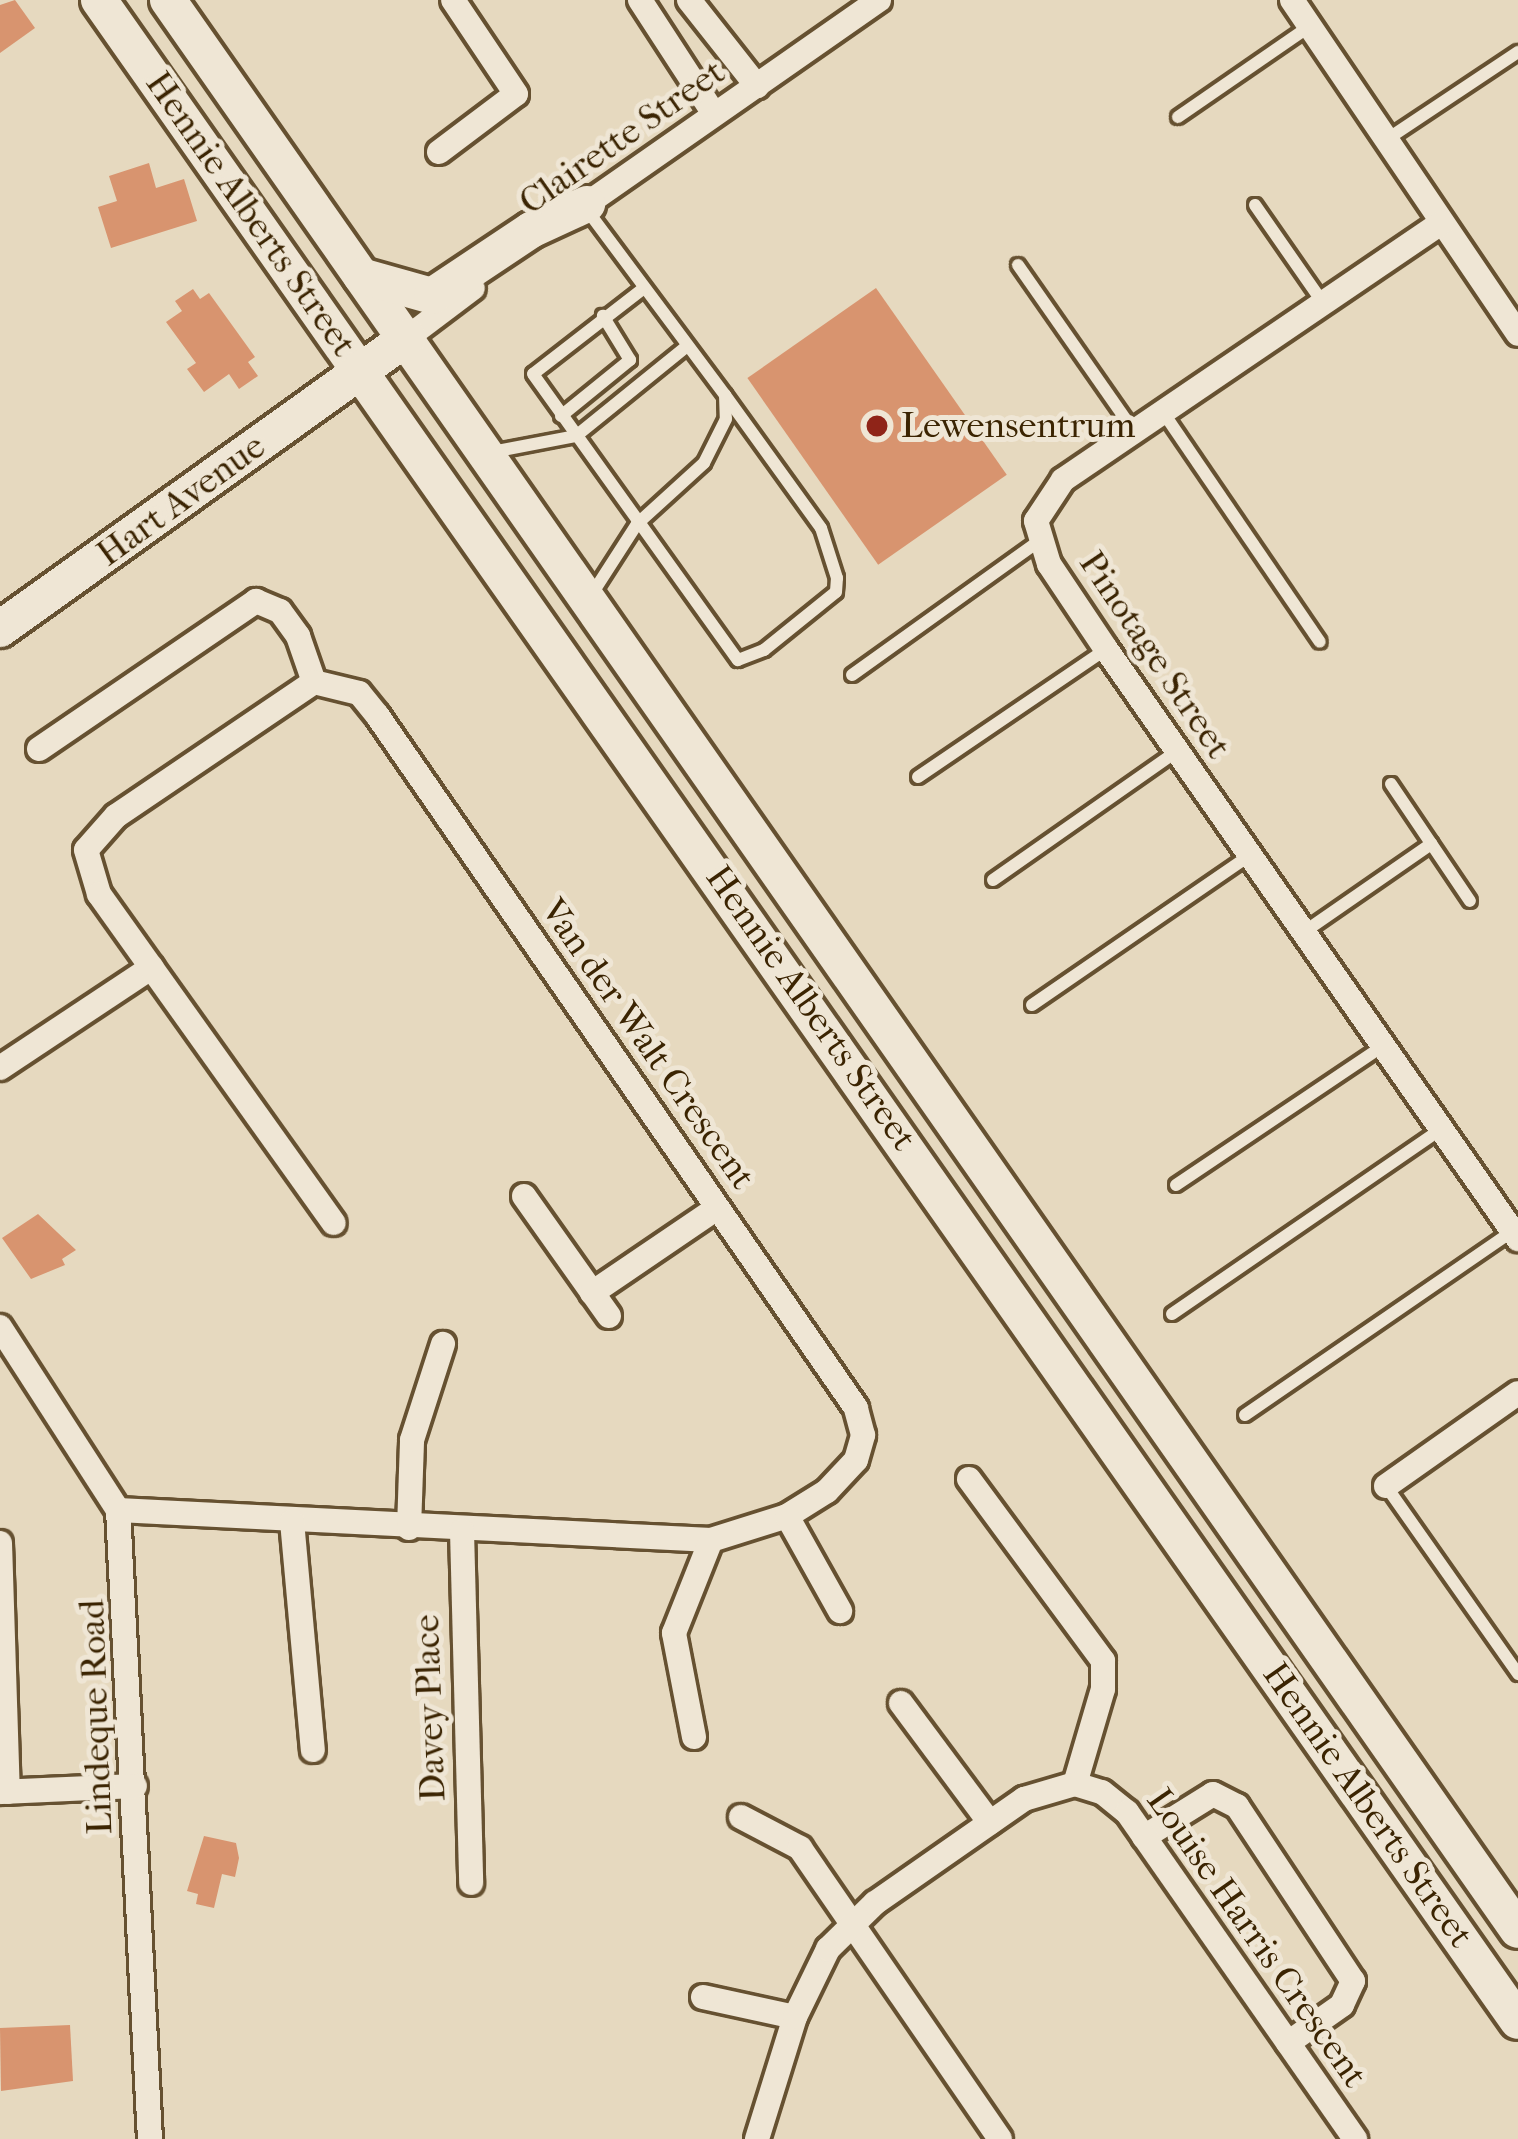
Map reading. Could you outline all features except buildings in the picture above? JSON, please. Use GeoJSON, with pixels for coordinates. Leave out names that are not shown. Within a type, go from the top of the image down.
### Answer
{"type":"FeatureCollection","features":[{"type":"Feature","properties":{"kind":"street","name":"Hennie Alberts Street"},"geometry":{"type":"LineString","coordinates":[[99,0],[1518,2020]]}},
{"type":"Feature","properties":{"kind":"street","name":"Hennie Alberts Street"},"geometry":{"type":"LineString","coordinates":[[168,0],[1518,1930]]}},
{"type":"Feature","properties":{"kind":"street"},"geometry":{"type":"LineString","coordinates":[[439,152],[516,94],[453,0]]}},
{"type":"Feature","properties":{"kind":"street"},"geometry":{"type":"LineString","coordinates":[[640,0],[714,114]]}},
{"type":"Feature","properties":{"kind":"street"},"geometry":{"type":"LineString","coordinates":[[689,0],[757,86]]}},
{"type":"Feature","properties":{"kind":"street","name":"Clairette Street"},"geometry":{"type":"LineString","coordinates":[[408,337],[586,204],[879,0]]}},
{"type":"Feature","properties":{"kind":"street"},"geometry":{"type":"LineString","coordinates":[[1292,0],[1441,223],[1514,320]]}},
{"type":"Feature","properties":{"kind":"street"},"geometry":{"type":"LineString","coordinates":[[358,274],[432,296],[531,230],[586,204]]}},
{"type":"Feature","properties":{"kind":"street","name":"Pinotage Street"},"geometry":{"type":"LineString","coordinates":[[1441,223],[1134,432],[1042,503],[1038,542],[1106,650],[1515,1235]]}},
{"type":"Feature","properties":{"kind":"street","name":"Hart Avenue"},"geometry":{"type":"LineString","coordinates":[[0,629],[408,337]]}},
{"type":"Feature","properties":{"kind":"street"},"geometry":{"type":"LineString","coordinates":[[39,749],[256,601],[280,611],[298,636],[314,682],[116,816],[86,850],[99,894],[334,1222]]}},
{"type":"Feature","properties":{"kind":"street","name":"Van der Walt Crescent"},"geometry":{"type":"LineString","coordinates":[[118,1510],[461,1531],[711,1540],[787,1516],[844,1477],[863,1435],[856,1408],[377,715],[359,693],[314,682]]}},
{"type":"Feature","properties":{"kind":"street"},"geometry":{"type":"LineString","coordinates":[[0,1067],[152,967]]}},
{"type":"Feature","properties":{"kind":"street"},"geometry":{"type":"LineString","coordinates":[[524,1196],[608,1316]]}},
{"type":"Feature","properties":{"kind":"street"},"geometry":{"type":"LineString","coordinates":[[592,1293],[718,1208]]}},
{"type":"Feature","properties":{"kind":"street","name":"Lindeque Road"},"geometry":{"type":"LineString","coordinates":[[0,1327],[118,1510],[150,2139]]}},
{"type":"Feature","properties":{"kind":"street"},"geometry":{"type":"LineString","coordinates":[[410,1528],[412,1440],[443,1344]]}},
{"type":"Feature","properties":{"kind":"street"},"geometry":{"type":"LineString","coordinates":[[1386,1486],[1516,1397]]}},
{"type":"Feature","properties":{"kind":"street"},"geometry":{"type":"LineString","coordinates":[[757,2139],[795,2017],[819,1963],[850,1926],[1037,1791],[1075,1784],[1103,1689],[1103,1661],[969,1479]]}},
{"type":"Feature","properties":{"kind":"street"},"geometry":{"type":"LineString","coordinates":[[787,1516],[840,1611]]}},
{"type":"Feature","properties":{"kind":"street"},"geometry":{"type":"LineString","coordinates":[[292,1521],[313,1750]]}},
{"type":"Feature","properties":{"kind":"street","name":"Davey Place"},"geometry":{"type":"LineString","coordinates":[[461,1531],[471,1883]]}},
{"type":"Feature","properties":{"kind":"street"},"geometry":{"type":"LineString","coordinates":[[694,1736],[674,1633],[711,1540]]}},
{"type":"Feature","properties":{"kind":"street"},"geometry":{"type":"LineString","coordinates":[[0,1543],[4,1792],[135,1786]]}},
{"type":"Feature","properties":{"kind":"street"},"geometry":{"type":"LineString","coordinates":[[901,1703],[990,1823]]}},
{"type":"Feature","properties":{"kind":"street","name":"Louise Harris Crescent"},"geometry":{"type":"LineString","coordinates":[[1075,1784],[1113,1798],[1144,1837],[1355,2139]]}},
{"type":"Feature","properties":{"kind":"street"},"geometry":{"type":"LineString","coordinates":[[1144,1837],[1213,1794],[1237,1805],[1353,1981],[1342,2005],[1288,2043]]}},
{"type":"Feature","properties":{"kind":"street"},"geometry":{"type":"LineString","coordinates":[[741,1817],[800,1848],[1000,2139]]}},
{"type":"Feature","properties":{"kind":"street"},"geometry":{"type":"LineString","coordinates":[[703,1997],[795,2017]]}},
{"type":"Feature","properties":{"kind":"lane"},"geometry":{"type":"LineString","coordinates":[[1178,117],[1310,26]]}},
{"type":"Feature","properties":{"kind":"lane"},"geometry":{"type":"LineString","coordinates":[[1386,140],[1518,52]]}},
{"type":"Feature","properties":{"kind":"lane"},"geometry":{"type":"LineString","coordinates":[[586,204],[821,529],[836,592],[764,650],[738,660],[532,374],[644,288]]}},
{"type":"Feature","properties":{"kind":"lane"},"geometry":{"type":"LineString","coordinates":[[1255,206],[1323,303]]}},
{"type":"Feature","properties":{"kind":"lane"},"geometry":{"type":"LineString","coordinates":[[1018,266],[1134,432]]}},
{"type":"Feature","properties":{"kind":"lane"},"geometry":{"type":"LineString","coordinates":[[561,416],[630,360],[603,316]]}},
{"type":"Feature","properties":{"kind":"lane"},"geometry":{"type":"LineString","coordinates":[[486,454],[576,436],[686,347]]}},
{"type":"Feature","properties":{"kind":"lane"},"geometry":{"type":"LineString","coordinates":[[588,600],[637,524],[704,463],[726,419],[725,395]]}},
{"type":"Feature","properties":{"kind":"lane"},"geometry":{"type":"LineString","coordinates":[[1163,412],[1320,642]]}},
{"type":"Feature","properties":{"kind":"lane"},"geometry":{"type":"LineString","coordinates":[[852,675],[1038,542]]}},
{"type":"Feature","properties":{"kind":"lane"},"geometry":{"type":"LineString","coordinates":[[918,776],[1106,650]]}},
{"type":"Feature","properties":{"kind":"lane"},"geometry":{"type":"LineString","coordinates":[[993,880],[1177,751]]}},
{"type":"Feature","properties":{"kind":"lane"},"geometry":{"type":"LineString","coordinates":[[1390,784],[1470,902]]}},
{"type":"Feature","properties":{"kind":"lane"},"geometry":{"type":"LineString","coordinates":[[1304,932],[1431,844]]}},
{"type":"Feature","properties":{"kind":"lane"},"geometry":{"type":"LineString","coordinates":[[1032,1005],[1250,855]]}},
{"type":"Feature","properties":{"kind":"lane"},"geometry":{"type":"LineString","coordinates":[[1175,1185],[1383,1046]]}},
{"type":"Feature","properties":{"kind":"lane"},"geometry":{"type":"LineString","coordinates":[[1172,1314],[1441,1129]]}},
{"type":"Feature","properties":{"kind":"lane"},"geometry":{"type":"LineString","coordinates":[[1245,1415],[1515,1235]]}},
{"type":"Feature","properties":{"kind":"lane"},"geometry":{"type":"LineString","coordinates":[[1386,1486],[1518,1674]]}},
{"type":"Feature","properties":{"kind":"place","name":"Lewensentrum"},"geometry":{"type":"Point","coordinates":[877,426]}}]}
